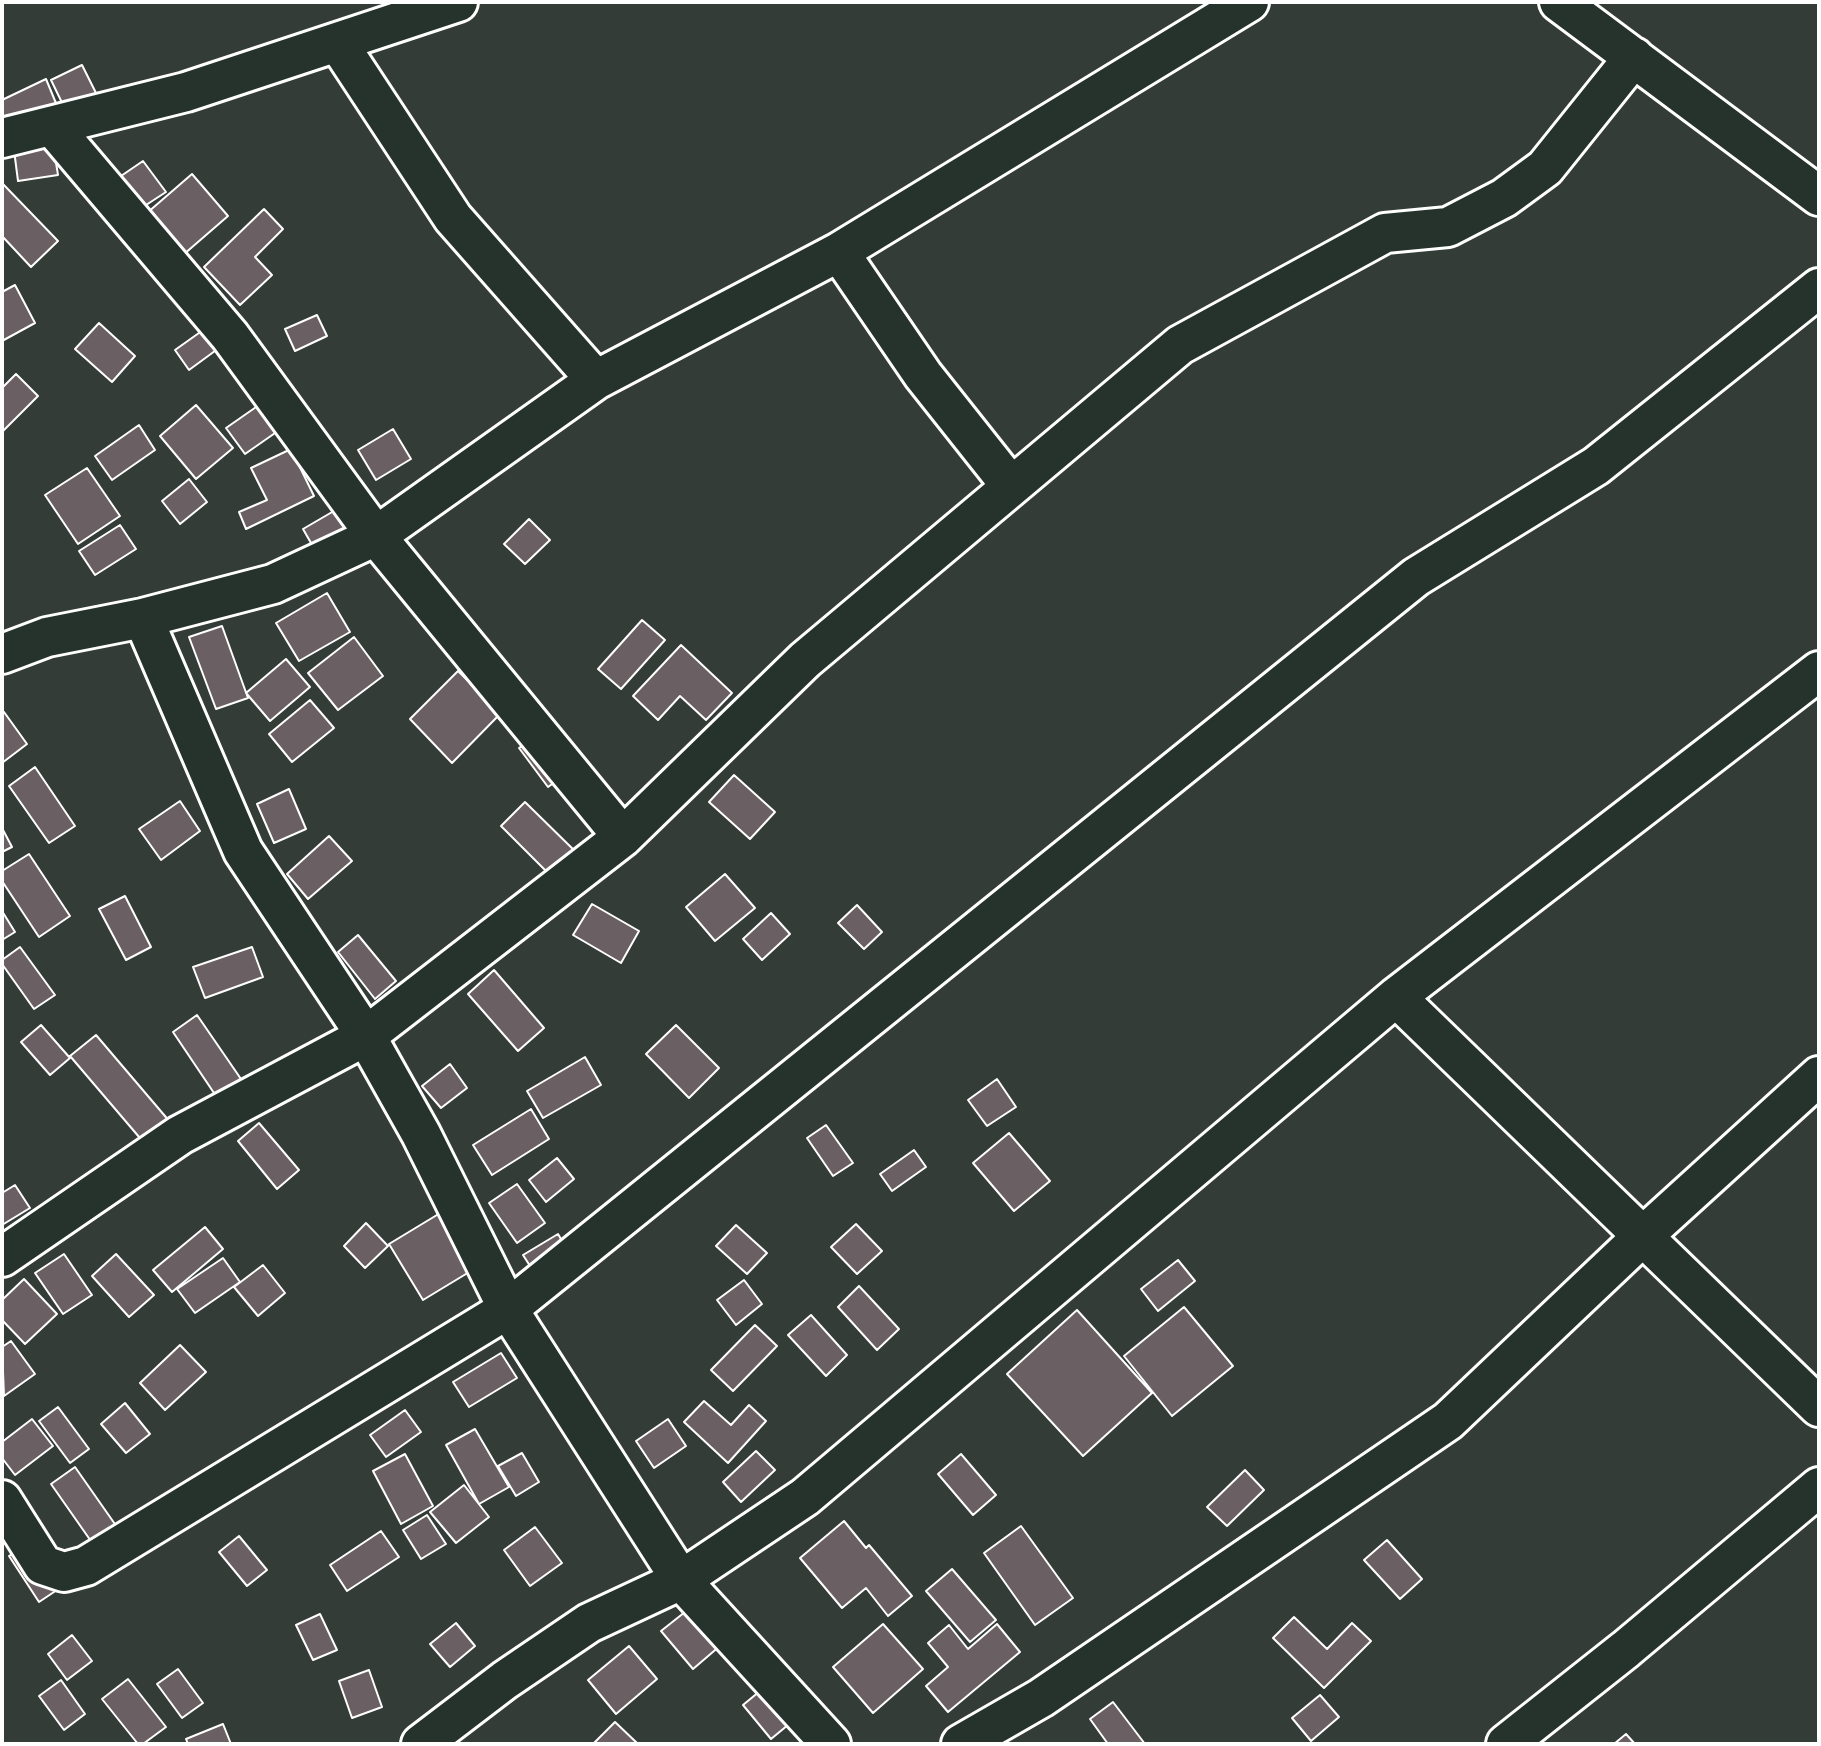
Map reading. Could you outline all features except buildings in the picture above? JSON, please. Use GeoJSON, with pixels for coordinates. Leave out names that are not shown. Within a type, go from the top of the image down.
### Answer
{"type":"FeatureCollection","features":[{"type":"Feature","properties":{"kind":"street"},"geometry":{"type":"LineString","coordinates":[[2,138],[186,92],[458,2]]}},
{"type":"Feature","properties":{"kind":"street"},"geometry":{"type":"LineString","coordinates":[[2,654],[47,636],[143,618],[274,584],[376,536],[596,380],[839,252],[1248,2]]}},
{"type":"Feature","properties":{"kind":"street"},"geometry":{"type":"LineString","coordinates":[[1559,2],[1819,196]]}},
{"type":"Feature","properties":{"kind":"street"},"geometry":{"type":"LineString","coordinates":[[338,43],[453,218],[596,380]]}},
{"type":"Feature","properties":{"kind":"street"},"geometry":{"type":"LineString","coordinates":[[2,1257],[180,1135],[366,1036],[623,837],[805,660],[1180,345],[1385,233],[1448,227],[1504,198],[1545,167],[1634,57]]}},
{"type":"Feature","properties":{"kind":"street"},"geometry":{"type":"LineString","coordinates":[[52,126],[230,336],[376,536],[623,837]]}},
{"type":"Feature","properties":{"kind":"street"},"geometry":{"type":"LineString","coordinates":[[839,252],[923,375],[1011,486]]}},
{"type":"Feature","properties":{"kind":"street"},"geometry":{"type":"LineString","coordinates":[[2,1500],[43,1564],[64,1572],[86,1566],[508,1309],[1416,577],[1596,466],[1819,288]]}},
{"type":"Feature","properties":{"kind":"street"},"geometry":{"type":"LineString","coordinates":[[143,618],[243,850],[366,1036],[421,1134],[508,1309],[681,1580],[831,1744]]}},
{"type":"Feature","properties":{"kind":"street"},"geometry":{"type":"LineString","coordinates":[[421,1744],[589,1623],[681,1580],[805,1497],[1396,997],[1819,671]]}},
{"type":"Feature","properties":{"kind":"street"},"geometry":{"type":"LineString","coordinates":[[1396,997],[1819,1407]]}},
{"type":"Feature","properties":{"kind":"street"},"geometry":{"type":"LineString","coordinates":[[961,1744],[1041,1698],[1448,1421],[1643,1236],[1819,1076]]}},
{"type":"Feature","properties":{"kind":"street"},"geometry":{"type":"LineString","coordinates":[[1506,1744],[1626,1649],[1819,1487]]}}]}
